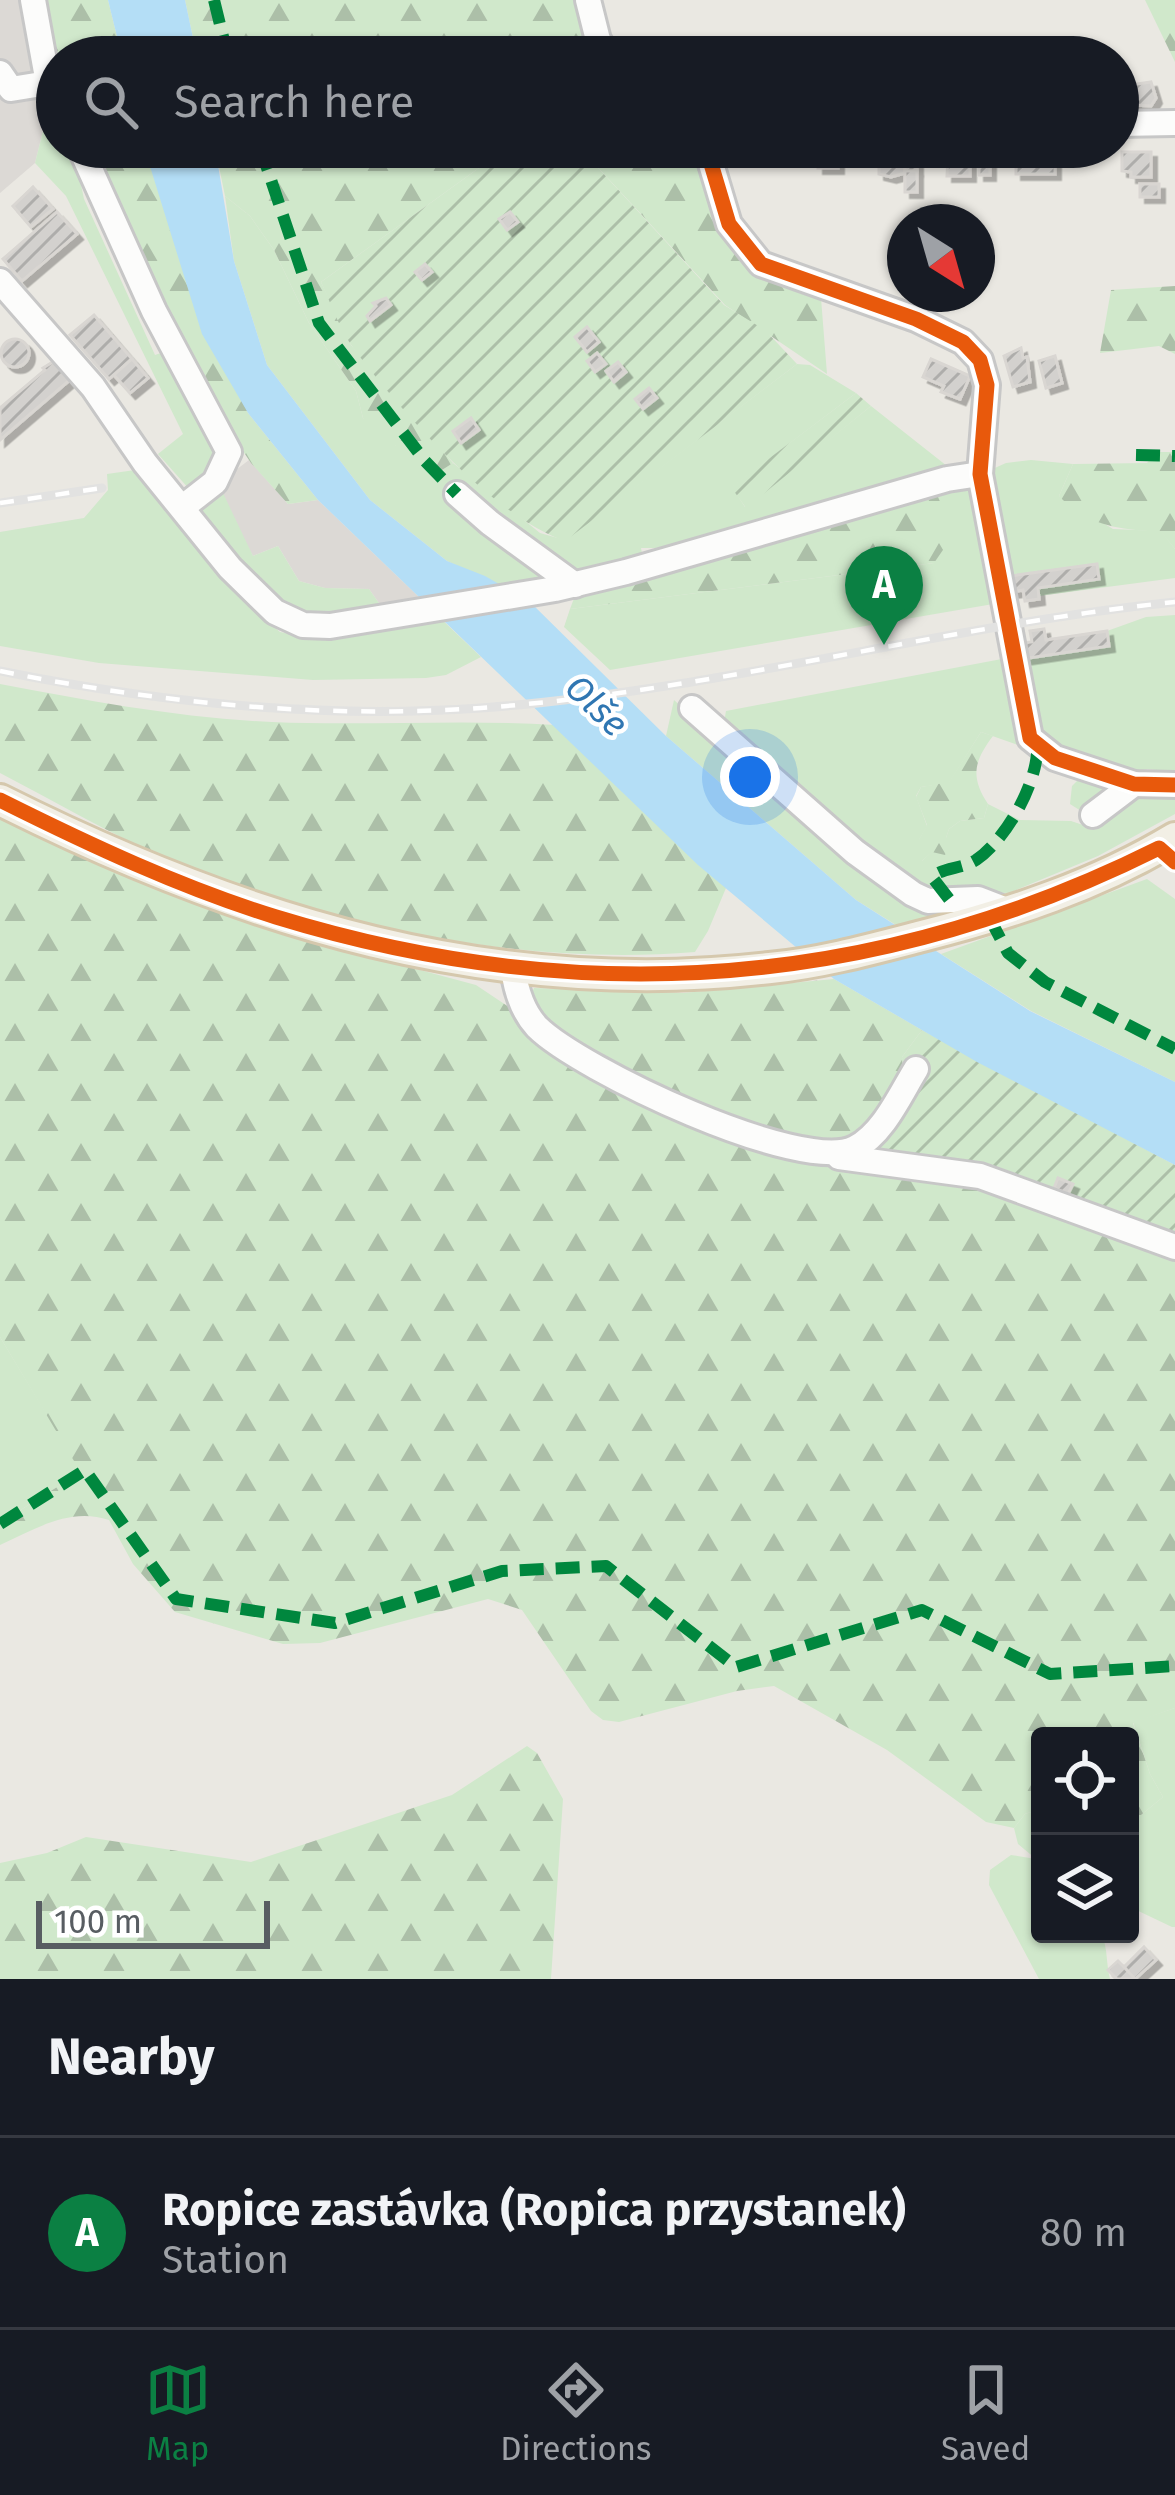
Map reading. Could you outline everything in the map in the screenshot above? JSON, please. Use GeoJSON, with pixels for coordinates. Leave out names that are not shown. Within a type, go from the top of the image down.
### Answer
{"type":"FeatureCollection","features":[{"type":"Feature","properties":{"kind":"main road"},"geometry":{"type":"LineString","coordinates":[[0,800],[271,916],[395,948],[513,969],[662,976],[776,968],[863,951],[968,924],[1170,849]]}},
{"type":"Feature","properties":{"kind":"street"},"geometry":{"type":"LineString","coordinates":[[33,0],[40,36]]}},
{"type":"Feature","properties":{"kind":"street"},"geometry":{"type":"LineString","coordinates":[[589,0],[597,36]]}},
{"type":"Feature","properties":{"kind":"street"},"geometry":{"type":"LineString","coordinates":[[0,73],[11,88],[36,90]]}},
{"type":"Feature","properties":{"kind":"street"},"geometry":{"type":"LineString","coordinates":[[1139,124],[1175,123]]}},
{"type":"Feature","properties":{"kind":"street"},"geometry":{"type":"LineString","coordinates":[[90,168],[154,310],[229,452],[215,482],[183,507]]}},
{"type":"Feature","properties":{"kind":"street"},"geometry":{"type":"LineString","coordinates":[[712,168],[729,224],[761,264],[916,319],[963,341],[980,359],[987,385],[980,474],[1030,738],[1055,758],[1134,784],[1175,785]]}},
{"type":"Feature","properties":{"kind":"street"},"geometry":{"type":"LineString","coordinates":[[0,280],[93,387],[145,463],[230,568],[275,612],[303,625],[330,626],[565,587],[947,479],[980,474]]}},
{"type":"Feature","properties":{"kind":"street"},"geometry":{"type":"LineString","coordinates":[[457,494],[565,587]]}},
{"type":"Feature","properties":{"kind":"street"},"geometry":{"type":"LineString","coordinates":[[692,708],[855,852],[914,894],[928,901],[978,899],[1009,910]]}},
{"type":"Feature","properties":{"kind":"street"},"geometry":{"type":"LineString","coordinates":[[1094,815],[1134,784]]}},
{"type":"Feature","properties":{"kind":"street"},"geometry":{"type":"LineString","coordinates":[[513,969],[524,1008],[538,1028],[562,1048],[666,1102],[800,1152],[980,1176],[1175,1247]]}},
{"type":"Feature","properties":{"kind":"street"},"geometry":{"type":"LineString","coordinates":[[831,1156],[856,1148],[876,1132],[916,1070]]}},
{"type":"Feature","properties":{"kind":"shaded area"},"geometry":{"type":"Polygon","coordinates":[[[0,0],[46,0],[52,36],[36,36],[36,159],[0,193],[0,0]]]}},
{"type":"Feature","properties":{"kind":"shaded area"},"geometry":{"type":"Polygon","coordinates":[[[249,460],[288,504],[318,500],[422,600],[381,606],[369,589],[325,588],[299,581],[278,546],[253,556],[215,486],[249,460]]]}},
{"type":"Feature","properties":{"kind":"green space"},"geometry":{"type":"Polygon","coordinates":[[[46,0],[108,0],[117,36],[52,36],[46,0]]]}},
{"type":"Feature","properties":{"kind":"green space"},"geometry":{"type":"Polygon","coordinates":[[[185,0],[580,0],[595,36],[193,36],[185,0]]]}},
{"type":"Feature","properties":{"kind":"green space"},"geometry":{"type":"Polygon","coordinates":[[[1145,0],[1175,0],[1175,62],[1145,0]]]}},
{"type":"Feature","properties":{"kind":"green space"},"geometry":{"type":"Polygon","coordinates":[[[40,168],[77,168],[84,199],[155,355],[167,351],[206,427],[216,462],[190,490],[158,454],[183,434],[66,196],[40,168]]]}},
{"type":"Feature","properties":{"kind":"green space"},"geometry":{"type":"Polygon","coordinates":[[[99,168],[152,168],[248,413],[318,500],[288,504],[251,463],[202,390],[99,168]]]}},
{"type":"Feature","properties":{"kind":"green space"},"geometry":{"type":"Polygon","coordinates":[[[219,168],[479,168],[321,282],[351,345],[453,463],[442,470],[413,467],[395,445],[382,447],[363,418],[356,391],[309,323],[274,250],[250,216],[225,196],[219,168]]]}},
{"type":"Feature","properties":{"kind":"green space"},"geometry":{"type":"Polygon","coordinates":[[[479,168],[598,168],[724,305],[765,330],[797,364],[565,541],[508,509],[422,430],[354,349],[321,282],[479,168]]]}},
{"type":"Feature","properties":{"kind":"green space"},"geometry":{"type":"Polygon","coordinates":[[[598,168],[707,168],[724,227],[821,298],[827,374],[725,305],[598,168]]]}},
{"type":"Feature","properties":{"kind":"green space"},"geometry":{"type":"Polygon","coordinates":[[[225,196],[250,216],[274,250],[309,323],[356,391],[363,418],[395,445],[442,470],[453,463],[540,533],[565,540],[797,364],[810,365],[856,393],[732,487],[745,507],[871,406],[947,466],[721,532],[641,548],[643,560],[500,585],[447,561],[370,500],[267,365],[234,261],[225,196]]]}},
{"type":"Feature","properties":{"kind":"green space"},"geometry":{"type":"Polygon","coordinates":[[[1175,286],[1175,354],[1159,346],[1100,353],[1111,290],[1175,286]]]}},
{"type":"Feature","properties":{"kind":"green space"},"geometry":{"type":"Polygon","coordinates":[[[856,393],[871,406],[746,508],[731,487],[856,393]]]}},
{"type":"Feature","properties":{"kind":"green space"},"geometry":{"type":"Polygon","coordinates":[[[1157,452],[1175,452],[1175,549],[1161,532],[1106,524],[1082,514],[1059,496],[1073,464],[1147,463],[1157,452]]]}},
{"type":"Feature","properties":{"kind":"green space"},"geometry":{"type":"Polygon","coordinates":[[[1031,460],[1073,464],[1059,496],[1113,529],[1161,531],[1175,549],[1175,578],[1039,596],[1038,588],[1099,579],[1097,565],[1010,576],[998,498],[988,471],[1031,460]]]}},
{"type":"Feature","properties":{"kind":"green space"},"geometry":{"type":"Polygon","coordinates":[[[135,470],[236,594],[280,632],[311,638],[437,615],[481,657],[446,675],[426,678],[313,680],[99,663],[0,646],[0,532],[84,518],[108,490],[107,474],[135,470]]]}},
{"type":"Feature","properties":{"kind":"green space"},"geometry":{"type":"Polygon","coordinates":[[[215,486],[223,493],[253,556],[278,546],[299,581],[325,588],[369,589],[381,606],[322,615],[277,600],[245,572],[193,506],[215,486]]]}},
{"type":"Feature","properties":{"kind":"green space"},"geometry":{"type":"Polygon","coordinates":[[[968,488],[976,494],[999,603],[610,670],[564,627],[570,609],[934,563],[935,490],[968,488]]]}},
{"type":"Feature","properties":{"kind":"green space"},"geometry":{"type":"Polygon","coordinates":[[[935,490],[954,534],[934,563],[570,609],[576,593],[935,490]]]}},
{"type":"Feature","properties":{"kind":"green space"},"geometry":{"type":"Polygon","coordinates":[[[1175,615],[1175,772],[1133,772],[1085,754],[1060,751],[1041,737],[1027,658],[1109,646],[1107,631],[1146,617],[1175,615]]]}},
{"type":"Feature","properties":{"kind":"green space"},"geometry":{"type":"Polygon","coordinates":[[[1007,658],[1032,750],[981,732],[949,783],[921,787],[916,796],[927,826],[919,840],[922,861],[960,821],[984,818],[988,804],[1020,820],[1071,821],[1089,827],[1127,798],[1175,792],[1175,814],[1098,856],[1009,893],[917,890],[723,728],[726,711],[1007,658]]]}},
{"type":"Feature","properties":{"kind":"green space"},"geometry":{"type":"Polygon","coordinates":[[[0,684],[238,720],[556,725],[726,888],[695,952],[629,955],[562,953],[424,936],[289,903],[143,848],[0,773],[0,684]]]}},
{"type":"Feature","properties":{"kind":"green space"},"geometry":{"type":"Polygon","coordinates":[[[674,700],[905,898],[978,904],[896,925],[856,900],[666,736],[674,700]]]}},
{"type":"Feature","properties":{"kind":"green space"},"geometry":{"type":"Polygon","coordinates":[[[981,732],[993,736],[977,769],[988,804],[984,818],[960,821],[949,829],[950,847],[945,855],[932,852],[922,861],[918,874],[905,865],[927,825],[916,797],[921,787],[949,782],[981,732]]]}},
{"type":"Feature","properties":{"kind":"green space"},"geometry":{"type":"Polygon","coordinates":[[[1083,775],[1113,784],[1089,810],[1081,811],[1070,804],[1072,786],[1083,775]]]}},
{"type":"Feature","properties":{"kind":"green space"},"geometry":{"type":"Polygon","coordinates":[[[0,814],[89,856],[293,936],[476,985],[512,1009],[537,1013],[530,997],[534,988],[683,993],[834,979],[922,1030],[902,1057],[903,1067],[869,1124],[925,1182],[972,1187],[1175,1261],[1175,1708],[1133,1723],[1134,1727],[1031,1727],[1031,1812],[1014,1828],[986,1822],[887,1750],[774,1686],[619,1722],[603,1720],[591,1711],[522,1610],[488,1599],[320,1643],[283,1644],[175,1612],[133,1564],[109,1520],[66,1518],[0,1545],[0,1523],[65,1482],[77,1466],[0,1337],[0,814]]]}},
{"type":"Feature","properties":{"kind":"green space"},"geometry":{"type":"Polygon","coordinates":[[[1147,879],[1175,899],[1175,1082],[1031,1011],[941,954],[1147,879]]]}},
{"type":"Feature","properties":{"kind":"green space"},"geometry":{"type":"Polygon","coordinates":[[[922,1030],[1175,1165],[1175,1261],[972,1187],[852,1172],[842,1140],[869,1124],[903,1067],[902,1057],[922,1030]]]}},
{"type":"Feature","properties":{"kind":"green space"},"geometry":{"type":"Polygon","coordinates":[[[0,1337],[78,1466],[65,1482],[0,1523],[0,1337]]]}},
{"type":"Feature","properties":{"kind":"green space"},"geometry":{"type":"Polygon","coordinates":[[[1175,1708],[1175,1927],[1139,1911],[1139,1815],[1163,1797],[1150,1774],[1139,1727],[1133,1722],[1175,1708]]]}},
{"type":"Feature","properties":{"kind":"green space"},"geometry":{"type":"Polygon","coordinates":[[[1139,1741],[1163,1797],[1139,1815],[1139,1741]]]}},
{"type":"Feature","properties":{"kind":"green space"},"geometry":{"type":"Polygon","coordinates":[[[527,1746],[537,1753],[563,1799],[551,1979],[0,1979],[0,1863],[47,1853],[86,1837],[251,1862],[452,1795],[527,1746]]]}},
{"type":"Feature","properties":{"kind":"green space"},"geometry":{"type":"Polygon","coordinates":[[[1031,1812],[1031,1855],[1018,1844],[1014,1828],[1031,1812]]]}},
{"type":"Feature","properties":{"kind":"green space"},"geometry":{"type":"Polygon","coordinates":[[[1011,1855],[1031,1858],[1031,1943],[1104,1943],[1110,1979],[1039,1979],[989,1885],[990,1870],[1011,1855]]]}},
{"type":"Feature","properties":{"kind":"water"},"geometry":{"type":"Polygon","coordinates":[[[108,0],[185,0],[193,36],[117,36],[108,0]]]}},
{"type":"Feature","properties":{"kind":"water","name":"Olše"},"geometry":{"type":"Polygon","coordinates":[[[151,168],[218,168],[234,261],[267,365],[370,500],[447,561],[529,601],[666,736],[856,900],[1030,1011],[1175,1082],[1175,1165],[977,1062],[834,979],[698,865],[318,500],[248,413],[202,334],[151,168]]]}},
{"type":"Feature","properties":{"kind":"building"},"geometry":{"type":"Polygon","coordinates":[[[1151,82],[1156,98],[1151,106],[1139,105],[1139,84],[1151,82]]]}},
{"type":"Feature","properties":{"kind":"building"},"geometry":{"type":"Polygon","coordinates":[[[1139,152],[1151,152],[1151,177],[1131,177],[1131,172],[1122,171],[1139,168],[1139,152]]]}},
{"type":"Feature","properties":{"kind":"building"},"geometry":{"type":"Polygon","coordinates":[[[879,168],[905,168],[905,173],[891,177],[879,174],[879,168]]]}},
{"type":"Feature","properties":{"kind":"building"},"geometry":{"type":"Polygon","coordinates":[[[947,168],[970,168],[970,176],[947,176],[947,168]]]}},
{"type":"Feature","properties":{"kind":"building"},"geometry":{"type":"Polygon","coordinates":[[[1016,168],[1055,168],[1055,174],[1016,174],[1016,168]]]}},
{"type":"Feature","properties":{"kind":"building"},"geometry":{"type":"Polygon","coordinates":[[[905,171],[917,171],[917,192],[905,192],[905,171]]]}},
{"type":"Feature","properties":{"kind":"building"},"geometry":{"type":"Polygon","coordinates":[[[1140,184],[1159,184],[1159,197],[1140,197],[1140,184]]]}},
{"type":"Feature","properties":{"kind":"building"},"geometry":{"type":"Polygon","coordinates":[[[33,187],[53,209],[31,227],[13,206],[33,187]]]}},
{"type":"Feature","properties":{"kind":"building"},"geometry":{"type":"Polygon","coordinates":[[[57,212],[77,234],[22,281],[3,259],[57,212]]]}},
{"type":"Feature","properties":{"kind":"building"},"geometry":{"type":"Polygon","coordinates":[[[510,212],[518,222],[507,230],[499,219],[510,212]]]}},
{"type":"Feature","properties":{"kind":"building"},"geometry":{"type":"Polygon","coordinates":[[[425,264],[432,272],[422,280],[415,272],[425,264]]]}},
{"type":"Feature","properties":{"kind":"building"},"geometry":{"type":"Polygon","coordinates":[[[386,298],[391,305],[370,321],[367,316],[376,306],[373,303],[386,298]]]}},
{"type":"Feature","properties":{"kind":"building"},"geometry":{"type":"Polygon","coordinates":[[[94,315],[132,359],[109,379],[70,335],[94,315]]]}},
{"type":"Feature","properties":{"kind":"building"},"geometry":{"type":"Polygon","coordinates":[[[587,327],[599,342],[587,352],[575,337],[587,327]]]}},
{"type":"Feature","properties":{"kind":"building"},"geometry":{"type":"Polygon","coordinates":[[[15,339],[25,343],[29,353],[25,363],[15,367],[5,363],[1,353],[5,343],[15,339]]]}},
{"type":"Feature","properties":{"kind":"building"},"geometry":{"type":"Polygon","coordinates":[[[1021,348],[1030,382],[1013,387],[1004,356],[1021,348]]]}},
{"type":"Feature","properties":{"kind":"building"},"geometry":{"type":"Polygon","coordinates":[[[597,353],[606,364],[595,372],[587,361],[597,353]]]}},
{"type":"Feature","properties":{"kind":"building"},"geometry":{"type":"Polygon","coordinates":[[[1055,356],[1062,383],[1046,388],[1039,361],[1055,356]]]}},
{"type":"Feature","properties":{"kind":"building"},"geometry":{"type":"Polygon","coordinates":[[[132,359],[148,378],[130,393],[114,375],[132,359]]]}},
{"type":"Feature","properties":{"kind":"building"},"geometry":{"type":"Polygon","coordinates":[[[931,359],[970,376],[960,399],[941,392],[944,386],[923,377],[931,359]]]}},
{"type":"Feature","properties":{"kind":"building"},"geometry":{"type":"Polygon","coordinates":[[[56,360],[72,378],[0,440],[0,408],[56,360]]]}},
{"type":"Feature","properties":{"kind":"building"},"geometry":{"type":"Polygon","coordinates":[[[618,362],[626,372],[614,382],[606,371],[618,362]]]}},
{"type":"Feature","properties":{"kind":"building"},"geometry":{"type":"Polygon","coordinates":[[[649,388],[657,398],[643,409],[635,399],[649,388]]]}},
{"type":"Feature","properties":{"kind":"building"},"geometry":{"type":"Polygon","coordinates":[[[471,418],[479,430],[461,443],[453,431],[471,418]]]}},
{"type":"Feature","properties":{"kind":"building"},"geometry":{"type":"Polygon","coordinates":[[[1097,564],[1099,579],[1038,588],[1039,599],[1025,601],[1023,590],[1012,592],[1010,576],[1097,564]]]}},
{"type":"Feature","properties":{"kind":"building"},"geometry":{"type":"Polygon","coordinates":[[[1044,629],[1046,640],[1107,631],[1109,646],[1022,659],[1020,643],[1032,642],[1030,631],[1044,629]]]}},
{"type":"Feature","properties":{"kind":"building"},"geometry":{"type":"Polygon","coordinates":[[[1058,1178],[1073,1184],[1068,1194],[1054,1188],[1058,1178]]]}},
{"type":"Feature","properties":{"kind":"building"},"geometry":{"type":"Polygon","coordinates":[[[1144,1947],[1156,1960],[1135,1979],[1124,1967],[1144,1947]]]}},
{"type":"Feature","properties":{"kind":"building"},"geometry":{"type":"Polygon","coordinates":[[[1118,1961],[1135,1979],[1117,1979],[1108,1970],[1118,1961]]]}},
{"type":"Feature","properties":{"kind":"railway"},"geometry":{"type":"LineString","coordinates":[[0,503],[102,488]]}},
{"type":"Feature","properties":{"kind":"railway"},"geometry":{"type":"LineString","coordinates":[[0,671],[239,706],[360,711],[481,708],[655,688],[1001,626],[1175,602]]}},
{"type":"Feature","properties":{"kind":"marked path"},"geometry":{"type":"LineString","coordinates":[[214,0],[223,36]]}},
{"type":"Feature","properties":{"kind":"marked path"},"geometry":{"type":"LineString","coordinates":[[267,168],[319,323],[425,461],[457,494]]}},
{"type":"Feature","properties":{"kind":"marked path"},"geometry":{"type":"LineString","coordinates":[[1136,455],[1175,456]]}},
{"type":"Feature","properties":{"kind":"marked path"},"geometry":{"type":"LineString","coordinates":[[949,899],[932,877],[976,860],[999,838],[1028,789],[1037,741]]}},
{"type":"Feature","properties":{"kind":"marked path"},"geometry":{"type":"LineString","coordinates":[[989,917],[1008,953],[1045,982],[1175,1049]]}},
{"type":"Feature","properties":{"kind":"marked path"},"geometry":{"type":"LineString","coordinates":[[0,1524],[85,1470],[176,1599],[335,1623],[502,1571],[606,1566],[736,1667],[922,1610],[1050,1674],[1175,1666]]}},
{"type":"Feature","properties":{"kind":"cycle path"},"geometry":{"type":"LineString","coordinates":[[712,168],[729,224],[761,264],[916,319],[963,342],[980,360],[987,385],[980,474],[1030,738],[1055,758],[1134,784],[1175,785]]}},
{"type":"Feature","properties":{"kind":"cycle path"},"geometry":{"type":"LineString","coordinates":[[0,800],[136,864],[276,917],[389,947],[502,965],[614,973],[725,971],[835,957],[944,932],[1052,896],[1159,848],[1175,862]]}},
{"type":"Feature","properties":{"kind":"place","name":"Ropice zastávka (Ropica przystanek)"},"geometry":{"type":"Point","coordinates":[884,645]}}]}
